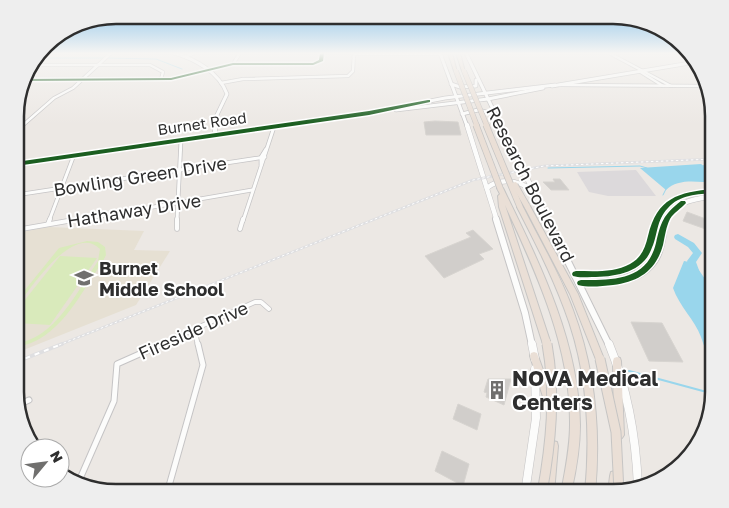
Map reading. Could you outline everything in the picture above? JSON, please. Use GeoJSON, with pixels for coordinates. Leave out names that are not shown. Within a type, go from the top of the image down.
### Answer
{"type":"FeatureCollection","features":[{"type":"Feature","properties":{"kind":"highway"},"geometry":{"type":"LineString","coordinates":[[458,77],[500,188],[546,341],[553,380],[554,406],[552,435],[544,484]]}},
{"type":"Feature","properties":{"kind":"highway"},"geometry":{"type":"LineString","coordinates":[[466,77],[507,174],[564,298],[580,344],[592,416],[593,450],[591,484]]}},
{"type":"Feature","properties":{"kind":"highway"},"geometry":{"type":"LineString","coordinates":[[506,207],[541,278],[559,330],[569,371],[575,419],[567,484]]}},
{"type":"Feature","properties":{"kind":"highway"},"geometry":{"type":"LineString","coordinates":[[523,207],[574,294],[600,358],[616,432],[619,484]]}},
{"type":"Feature","properties":{"kind":"highway"},"geometry":{"type":"LineString","coordinates":[[534,356],[545,385],[552,420],[553,456],[550,484]]}},
{"type":"Feature","properties":{"kind":"highway"},"geometry":{"type":"LineString","coordinates":[[614,484],[620,429],[617,361]]}},
{"type":"Feature","properties":{"kind":"main road","name":"Research Boulevard"},"geometry":{"type":"LineString","coordinates":[[448,77],[487,188],[525,313],[534,356],[536,418],[526,484]]}},
{"type":"Feature","properties":{"kind":"main road"},"geometry":{"type":"LineString","coordinates":[[451,84],[460,87],[476,86],[474,77]]}},
{"type":"Feature","properties":{"kind":"main road","name":"Research Boulevard"},"geometry":{"type":"LineString","coordinates":[[477,77],[532,190],[607,334],[630,403],[637,456],[638,480]]}},
{"type":"Feature","properties":{"kind":"main road","name":"Burnet Road"},"geometry":{"type":"LineString","coordinates":[[392,109],[432,107],[500,97],[606,77]]}},
{"type":"Feature","properties":{"kind":"main road"},"geometry":{"type":"LineString","coordinates":[[480,83],[491,88],[509,89]]}},
{"type":"Feature","properties":{"kind":"main road","name":"Burnet Road"},"geometry":{"type":"LineString","coordinates":[[24,163],[274,127],[509,89],[555,85]]}},
{"type":"Feature","properties":{"kind":"main road"},"geometry":{"type":"LineString","coordinates":[[492,106],[495,100],[500,97]]}},
{"type":"Feature","properties":{"kind":"main road"},"geometry":{"type":"LineString","coordinates":[[432,107],[451,108],[462,114],[466,111],[487,110],[495,114]]}},
{"type":"Feature","properties":{"kind":"main road"},"geometry":{"type":"LineString","coordinates":[[487,188],[493,183],[516,182],[532,190]]}},
{"type":"Feature","properties":{"kind":"main road"},"geometry":{"type":"LineString","coordinates":[[576,274],[612,273],[639,262],[650,246],[657,214],[666,204],[686,195],[705,193]]}},
{"type":"Feature","properties":{"kind":"main road"},"geometry":{"type":"LineString","coordinates":[[581,283],[618,281],[636,276],[648,268],[657,256],[666,218],[674,208],[693,200],[705,198]]}},
{"type":"Feature","properties":{"kind":"main road"},"geometry":{"type":"LineString","coordinates":[[666,204],[674,208]]}},
{"type":"Feature","properties":{"kind":"main road"},"geometry":{"type":"LineString","coordinates":[[657,214],[666,218]]}},
{"type":"Feature","properties":{"kind":"street"},"geometry":{"type":"LineString","coordinates":[[24,124],[55,97],[70,90],[86,77]]}},
{"type":"Feature","properties":{"kind":"street"},"geometry":{"type":"LineString","coordinates":[[31,80],[161,80],[185,77]]}},
{"type":"Feature","properties":{"kind":"street"},"geometry":{"type":"LineString","coordinates":[[214,77],[227,94],[215,119],[215,135]]}},
{"type":"Feature","properties":{"kind":"street"},"geometry":{"type":"LineString","coordinates":[[220,83],[243,79],[344,77]]}},
{"type":"Feature","properties":{"kind":"street"},"geometry":{"type":"LineString","coordinates":[[650,77],[664,86]]}},
{"type":"Feature","properties":{"kind":"street"},"geometry":{"type":"LineString","coordinates":[[652,77],[671,86]]}},
{"type":"Feature","properties":{"kind":"street"},"geometry":{"type":"LineString","coordinates":[[555,85],[592,87],[700,86]]}},
{"type":"Feature","properties":{"kind":"street"},"geometry":{"type":"LineString","coordinates":[[240,229],[274,127]]}},
{"type":"Feature","properties":{"kind":"street"},"geometry":{"type":"LineString","coordinates":[[177,229],[181,140]]}},
{"type":"Feature","properties":{"kind":"street"},"geometry":{"type":"LineString","coordinates":[[48,224],[74,155]]}},
{"type":"Feature","properties":{"kind":"street","name":"Bowling Green Drive"},"geometry":{"type":"LineString","coordinates":[[24,194],[263,157]]}},
{"type":"Feature","properties":{"kind":"street","name":"Hathaway Drive"},"geometry":{"type":"LineString","coordinates":[[24,228],[252,190]]}},
{"type":"Feature","properties":{"kind":"street","name":"Fireside Drive"},"geometry":{"type":"LineString","coordinates":[[81,477],[114,401],[117,385],[115,368],[117,364],[255,302],[261,302],[269,309]]}},
{"type":"Feature","properties":{"kind":"street"},"geometry":{"type":"LineString","coordinates":[[169,484],[203,365],[194,330]]}},
{"type":"Feature","properties":{"kind":"street"},"geometry":{"type":"LineString","coordinates":[[25,402],[29,400]]}},
{"type":"Feature","properties":{"kind":"shaded area"},"geometry":{"type":"Polygon","coordinates":[[[636,170],[656,196],[608,196],[589,192],[577,172],[636,170]]]}},
{"type":"Feature","properties":{"kind":"shaded area","name":"Burnet Middle School"},"geometry":{"type":"Polygon","coordinates":[[[49,227],[144,231],[134,250],[170,251],[136,305],[24,350],[24,232],[49,227]]]}},
{"type":"Feature","properties":{"kind":"green space"},"geometry":{"type":"Polygon","coordinates":[[[87,241],[98,242],[105,247],[106,255],[67,314],[44,336],[24,345],[24,341],[42,333],[64,312],[98,261],[100,249],[89,243],[77,244],[65,251],[53,262],[24,297],[24,291],[59,248],[87,241]]]}},
{"type":"Feature","properties":{"kind":"green space"},"geometry":{"type":"Polygon","coordinates":[[[60,256],[97,258],[50,325],[24,323],[24,301],[60,256]]]}},
{"type":"Feature","properties":{"kind":"water"},"geometry":{"type":"Polygon","coordinates":[[[701,164],[705,167],[705,183],[682,182],[666,190],[640,168],[701,164]]]}},
{"type":"Feature","properties":{"kind":"water"},"geometry":{"type":"Polygon","coordinates":[[[684,261],[694,263],[705,279],[705,349],[695,325],[673,288],[684,261]]]}},
{"type":"Feature","properties":{"kind":"building"},"geometry":{"type":"Polygon","coordinates":[[[424,122],[458,122],[461,135],[426,135],[424,122]]]}},
{"type":"Feature","properties":{"kind":"building"},"geometry":{"type":"Polygon","coordinates":[[[553,179],[560,179],[569,190],[551,190],[543,182],[555,182],[553,179]]]}},
{"type":"Feature","properties":{"kind":"building"},"geometry":{"type":"Polygon","coordinates":[[[687,212],[705,219],[705,229],[683,221],[687,212]]]}},
{"type":"Feature","properties":{"kind":"building"},"geometry":{"type":"Polygon","coordinates":[[[473,230],[493,249],[479,254],[484,259],[444,278],[425,256],[471,237],[466,233],[473,230]]]}},
{"type":"Feature","properties":{"kind":"building"},"geometry":{"type":"Polygon","coordinates":[[[631,322],[662,323],[683,362],[649,361],[631,322]]]}},
{"type":"Feature","properties":{"kind":"building","name":"NOVA Medical Centers"},"geometry":{"type":"Polygon","coordinates":[[[488,379],[511,379],[504,405],[486,397],[487,393],[484,392],[488,379]]]}},
{"type":"Feature","properties":{"kind":"building"},"geometry":{"type":"Polygon","coordinates":[[[458,404],[481,414],[477,430],[453,419],[458,404]]]}},
{"type":"Feature","properties":{"kind":"building"},"geometry":{"type":"Polygon","coordinates":[[[442,451],[469,464],[464,484],[459,484],[435,471],[442,451]]]}},
{"type":"Feature","properties":{"kind":"waterway"},"geometry":{"type":"LineString","coordinates":[[548,168],[640,166],[647,168]]}},
{"type":"Feature","properties":{"kind":"waterway"},"geometry":{"type":"LineString","coordinates":[[663,195],[666,189]]}},
{"type":"Feature","properties":{"kind":"waterway"},"geometry":{"type":"LineString","coordinates":[[678,237],[691,245],[698,253],[691,261],[695,273]]}},
{"type":"Feature","properties":{"kind":"waterway"},"geometry":{"type":"LineString","coordinates":[[629,371],[705,392]]}},
{"type":"Feature","properties":{"kind":"railway"},"geometry":{"type":"LineString","coordinates":[[59,345],[473,180],[544,166],[705,159]]}},
{"type":"Feature","properties":{"kind":"railway"},"geometry":{"type":"LineString","coordinates":[[24,359],[62,344]]}},
{"type":"Feature","properties":{"kind":"cycle path"},"geometry":{"type":"LineString","coordinates":[[31,80],[171,79],[180,77]]}},
{"type":"Feature","properties":{"kind":"cycle path"},"geometry":{"type":"LineString","coordinates":[[24,163],[369,113],[428,101]]}},
{"type":"Feature","properties":{"kind":"cycle path"},"geometry":{"type":"LineString","coordinates":[[576,274],[609,273],[632,267],[647,253],[655,223],[666,206],[681,196],[705,192]]}},
{"type":"Feature","properties":{"kind":"cycle path"},"geometry":{"type":"LineString","coordinates":[[581,283],[604,283],[627,279],[642,272],[652,263],[657,253],[666,221],[672,211],[683,203]]}},
{"type":"Feature","properties":{"kind":"place","name":"Burnet Middle School"},"geometry":{"type":"Point","coordinates":[84,278]}},
{"type":"Feature","properties":{"kind":"place","name":"NOVA Medical Centers"},"geometry":{"type":"Point","coordinates":[497,390]}}]}
